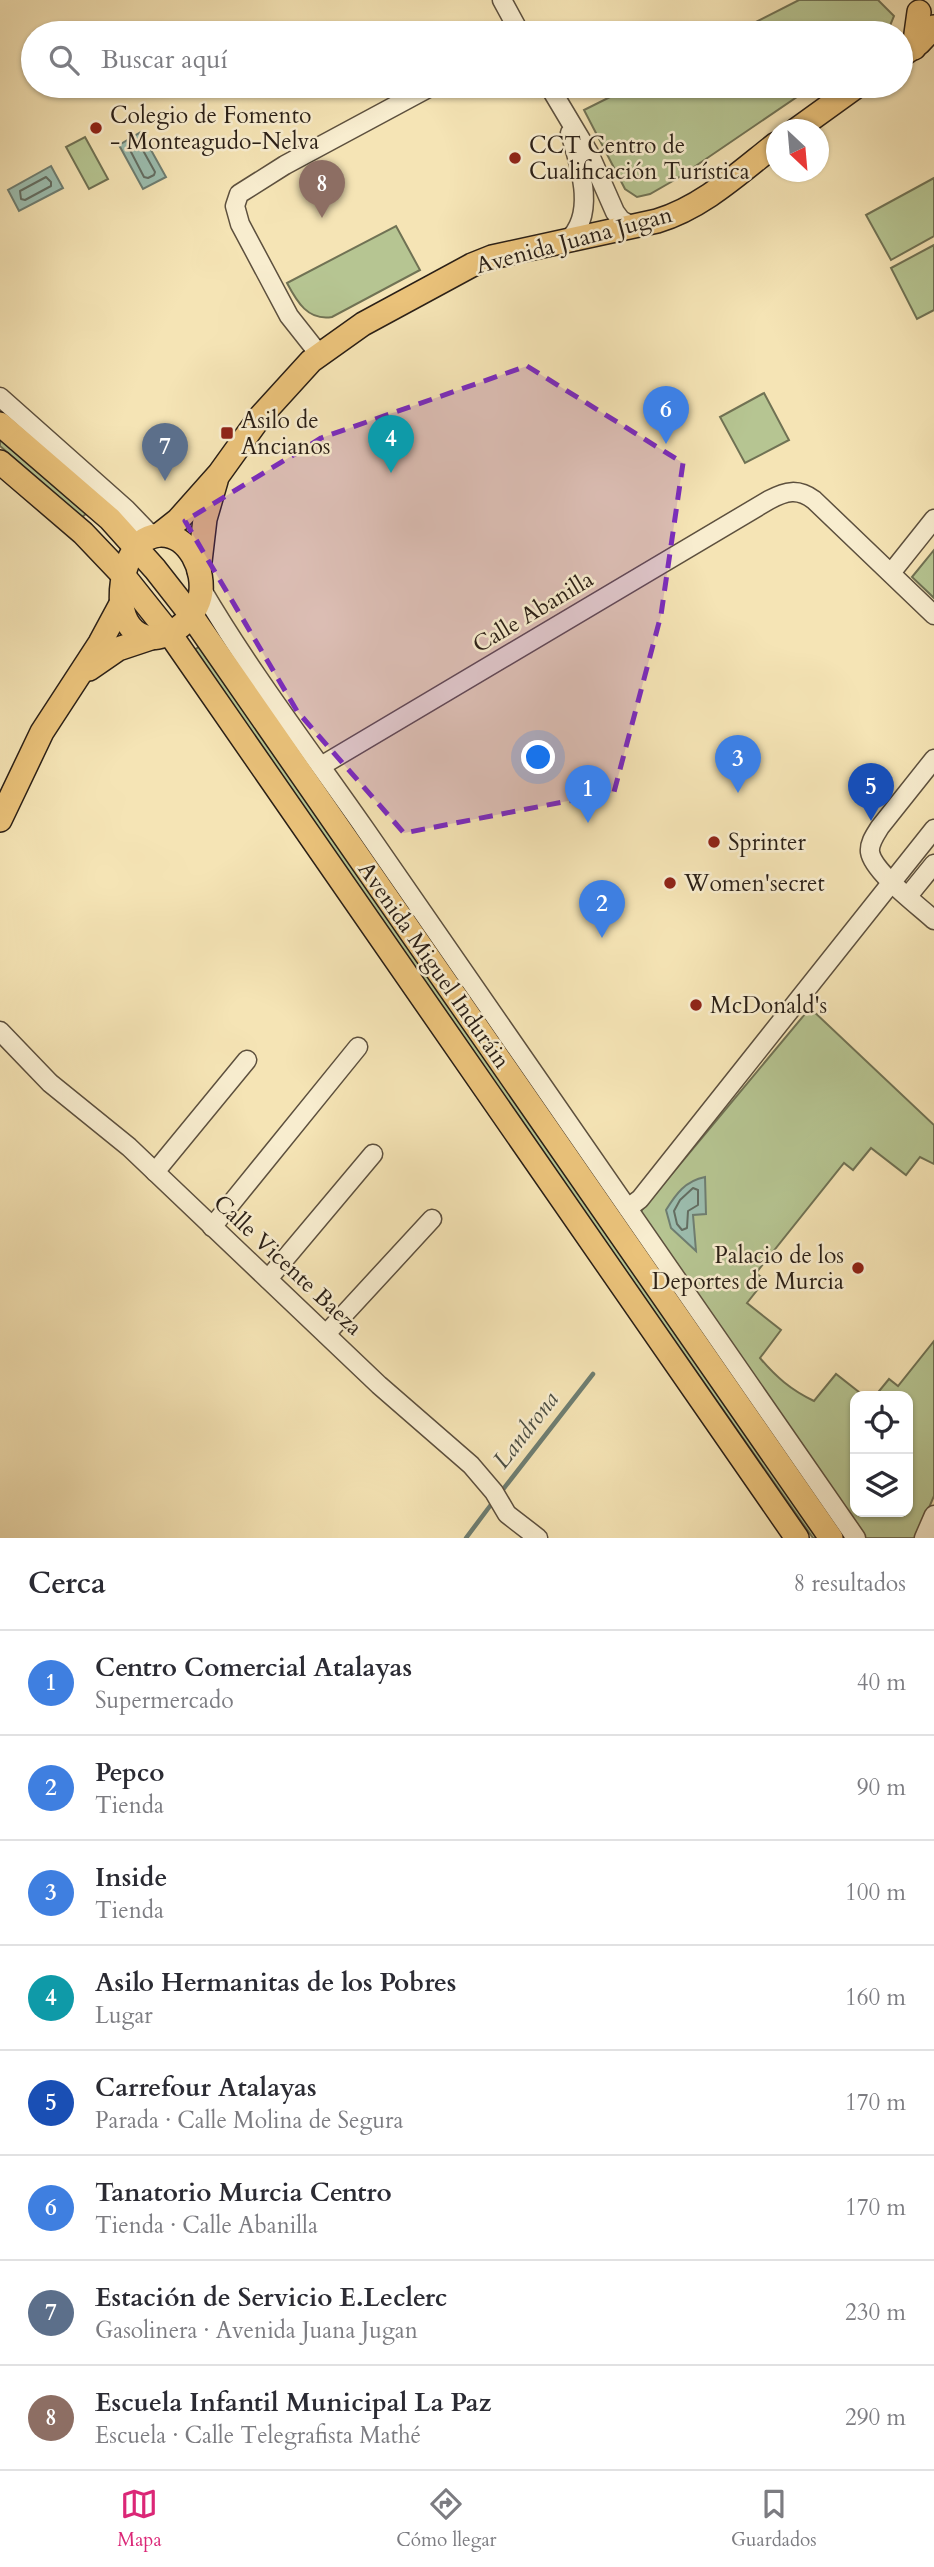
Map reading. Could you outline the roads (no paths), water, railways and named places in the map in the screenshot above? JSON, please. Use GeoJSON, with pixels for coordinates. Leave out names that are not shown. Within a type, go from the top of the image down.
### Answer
{"type":"FeatureCollection","features":[{"type":"Feature","properties":{"kind":"main road"},"geometry":{"type":"LineString","coordinates":[[913,34],[921,11]]}},
{"type":"Feature","properties":{"kind":"main road"},"geometry":{"type":"LineString","coordinates":[[811,119],[840,98]]}},
{"type":"Feature","properties":{"kind":"main road","name":"Avenida Juana Jugan"},"geometry":{"type":"LineString","coordinates":[[149,539],[178,520],[219,474],[280,393],[319,354],[372,319],[472,265],[515,251],[667,218],[691,206],[766,151]]}},
{"type":"Feature","properties":{"kind":"main road","name":"Avenida Miguel Induráin"},"geometry":{"type":"LineString","coordinates":[[0,424],[83,495],[149,539],[191,615],[831,1538]]}},
{"type":"Feature","properties":{"kind":"main road","name":"Avenida Miguel Induráin"},"geometry":{"type":"LineString","coordinates":[[0,462],[83,533],[123,575],[160,636],[797,1538]]}},
{"type":"Feature","properties":{"kind":"main road","name":"Avenida Juana Jugan"},"geometry":{"type":"LineString","coordinates":[[191,615],[198,604],[205,519],[219,474]]}},
{"type":"Feature","properties":{"kind":"main road"},"geometry":{"type":"LineString","coordinates":[[160,636],[136,632],[125,618],[121,604],[123,575],[149,539],[171,535],[186,545],[193,557],[200,581]]}},
{"type":"Feature","properties":{"kind":"main road"},"geometry":{"type":"LineString","coordinates":[[0,820],[42,732],[78,678],[121,604]]}},
{"type":"Feature","properties":{"kind":"main road"},"geometry":{"type":"LineString","coordinates":[[78,678],[107,655],[160,636],[191,615]]}},
{"type":"Feature","properties":{"kind":"street"},"geometry":{"type":"LineString","coordinates":[[502,0],[513,21]]}},
{"type":"Feature","properties":{"kind":"street"},"geometry":{"type":"LineString","coordinates":[[319,354],[289,316],[240,224],[235,206],[239,194],[285,165],[410,98]]}},
{"type":"Feature","properties":{"kind":"street"},"geometry":{"type":"LineString","coordinates":[[557,98],[595,165],[615,212],[621,220],[632,226]]}},
{"type":"Feature","properties":{"kind":"street"},"geometry":{"type":"LineString","coordinates":[[561,106],[577,162],[584,207],[578,229],[567,241]]}},
{"type":"Feature","properties":{"kind":"street"},"geometry":{"type":"LineString","coordinates":[[0,397],[126,509],[149,539]]}},
{"type":"Feature","properties":{"kind":"street","name":"Calle Abanilla"},"geometry":{"type":"LineString","coordinates":[[321,766],[769,500],[788,492],[795,491],[809,496],[934,615]]}},
{"type":"Feature","properties":{"kind":"street"},"geometry":{"type":"LineString","coordinates":[[891,573],[934,519]]}},
{"type":"Feature","properties":{"kind":"street"},"geometry":{"type":"LineString","coordinates":[[200,581],[287,719],[856,1538]]}},
{"type":"Feature","properties":{"kind":"street"},"geometry":{"type":"LineString","coordinates":[[934,759],[873,838],[871,856],[877,867],[934,920]]}},
{"type":"Feature","properties":{"kind":"street"},"geometry":{"type":"LineString","coordinates":[[628,1209],[640,1199],[934,829]]}},
{"type":"Feature","properties":{"kind":"street"},"geometry":{"type":"LineString","coordinates":[[908,896],[934,864]]}},
{"type":"Feature","properties":{"kind":"street","name":"Calle Vicente Baeza"},"geometry":{"type":"LineString","coordinates":[[0,1031],[50,1083],[128,1147],[379,1385],[471,1465],[494,1492],[506,1514],[538,1538]]}},
{"type":"Feature","properties":{"kind":"street"},"geometry":{"type":"LineString","coordinates":[[212,1227],[358,1047]]}},
{"type":"Feature","properties":{"kind":"street"},"geometry":{"type":"LineString","coordinates":[[155,1172],[247,1060]]}},
{"type":"Feature","properties":{"kind":"street"},"geometry":{"type":"LineString","coordinates":[[268,1279],[373,1154]]}},
{"type":"Feature","properties":{"kind":"street"},"geometry":{"type":"LineString","coordinates":[[326,1334],[432,1219]]}},
{"type":"Feature","properties":{"kind":"street"},"geometry":{"type":"LineString","coordinates":[[924,1538],[934,1515]]}},
{"type":"Feature","properties":{"kind":"water"},"geometry":{"type":"Polygon","coordinates":[[[141,132],[166,177],[143,189],[119,145],[141,132]]]}},
{"type":"Feature","properties":{"kind":"water"},"geometry":{"type":"Polygon","coordinates":[[[51,166],[63,188],[19,211],[8,190],[51,166]]]}},
{"type":"Feature","properties":{"kind":"water"},"geometry":{"type":"Polygon","coordinates":[[[705,1177],[706,1214],[693,1215],[696,1251],[671,1228],[666,1210],[682,1189],[705,1177]]]}},
{"type":"Feature","properties":{"kind":"waterway","name":"Landrona"},"geometry":{"type":"LineString","coordinates":[[501,1492],[593,1374]]}},
{"type":"Feature","properties":{"kind":"waterway","name":"Landrona"},"geometry":{"type":"LineString","coordinates":[[466,1538],[490,1506]]}},
{"type":"Feature","properties":{"kind":"place","name":"Colegio de Fomento - Monteagudo-Nelva"},"geometry":{"type":"Point","coordinates":[96,128]}},
{"type":"Feature","properties":{"kind":"place","name":"CCT Centro de Cualificación Turística"},"geometry":{"type":"Point","coordinates":[515,158]}},
{"type":"Feature","properties":{"kind":"place","name":"Escuela Infantil Municipal La Paz"},"geometry":{"type":"Point","coordinates":[322,218]}},
{"type":"Feature","properties":{"kind":"place","name":"Asilo de Ancianos"},"geometry":{"type":"Point","coordinates":[227,433]}},
{"type":"Feature","properties":{"kind":"place","name":"Tanatorio Murcia Centro"},"geometry":{"type":"Point","coordinates":[666,444]}},
{"type":"Feature","properties":{"kind":"place","name":"Asilo Hermanitas de los Pobres"},"geometry":{"type":"Point","coordinates":[391,473]}},
{"type":"Feature","properties":{"kind":"place","name":"Estación de Servicio E.Leclerc"},"geometry":{"type":"Point","coordinates":[165,481]}},
{"type":"Feature","properties":{"kind":"place","name":"Inside"},"geometry":{"type":"Point","coordinates":[738,793]}},
{"type":"Feature","properties":{"kind":"place","name":"Carrefour Atalayas"},"geometry":{"type":"Point","coordinates":[871,821]}},
{"type":"Feature","properties":{"kind":"place","name":"Centro Comercial Atalayas"},"geometry":{"type":"Point","coordinates":[588,823]}},
{"type":"Feature","properties":{"kind":"place","name":"Sprinter"},"geometry":{"type":"Point","coordinates":[714,842]}},
{"type":"Feature","properties":{"kind":"place","name":"Women'secret"},"geometry":{"type":"Point","coordinates":[670,883]}},
{"type":"Feature","properties":{"kind":"place","name":"Pepco"},"geometry":{"type":"Point","coordinates":[602,938]}},
{"type":"Feature","properties":{"kind":"place","name":"McDonald's"},"geometry":{"type":"Point","coordinates":[696,1005]}},
{"type":"Feature","properties":{"kind":"place","name":"Palacio de los Deportes de Murcia"},"geometry":{"type":"Point","coordinates":[858,1268]}}]}
